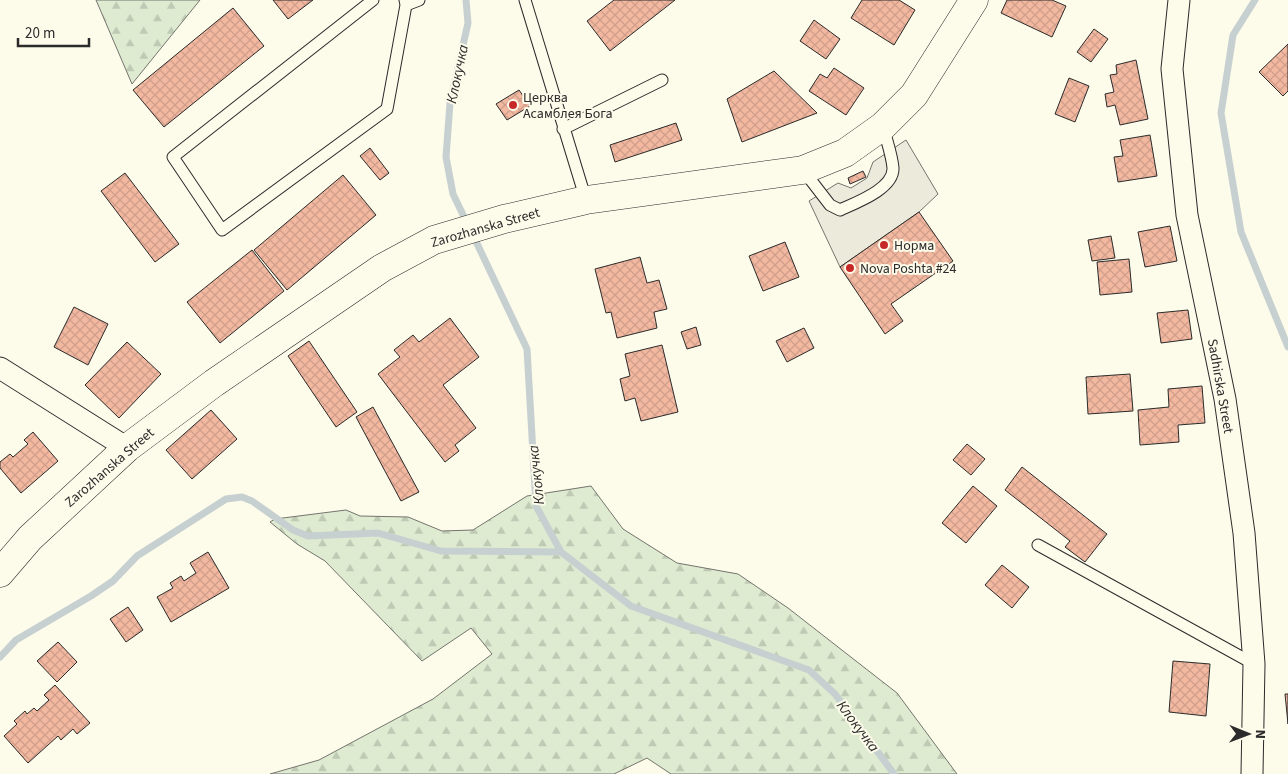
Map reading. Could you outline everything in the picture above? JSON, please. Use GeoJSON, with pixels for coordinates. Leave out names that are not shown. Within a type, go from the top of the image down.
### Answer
{"type":"FeatureCollection","features":[{"type":"Feature","properties":{"kind":"street","name":"Zarozhanska Street"},"geometry":{"type":"LineString","coordinates":[[0,572],[30,538],[127,448],[214,383],[382,268],[434,240],[504,219],[586,200],[803,170],[845,152],[883,126],[914,94],[974,0]]}},
{"type":"Feature","properties":{"kind":"street","name":"Sadhirska Street"},"geometry":{"type":"LineString","coordinates":[[1179,0],[1172,69],[1187,214],[1225,399],[1244,533],[1254,664],[1252,774]]}},
{"type":"Feature","properties":{"kind":"street"},"geometry":{"type":"LineString","coordinates":[[0,368],[127,448]]}},
{"type":"Feature","properties":{"kind":"lane"},"geometry":{"type":"LineString","coordinates":[[373,0],[173,157],[222,230],[388,109],[405,3],[420,0]]}},
{"type":"Feature","properties":{"kind":"lane"},"geometry":{"type":"LineString","coordinates":[[525,0],[586,200]]}},
{"type":"Feature","properties":{"kind":"lane"},"geometry":{"type":"LineString","coordinates":[[563,129],[662,80]]}},
{"type":"Feature","properties":{"kind":"lane"},"geometry":{"type":"LineString","coordinates":[[803,170],[830,205],[840,210],[870,197],[890,179],[893,169],[883,126]]}},
{"type":"Feature","properties":{"kind":"lane"},"geometry":{"type":"LineString","coordinates":[[1038,545],[1254,664]]}},
{"type":"Feature","properties":{"kind":"green space"},"geometry":{"type":"Polygon","coordinates":[[[96,0],[200,0],[132,84],[96,0]]]}},
{"type":"Feature","properties":{"kind":"green space"},"geometry":{"type":"Polygon","coordinates":[[[591,486],[623,529],[677,563],[738,574],[788,608],[897,693],[957,774],[671,774],[647,758],[614,774],[270,774],[319,760],[433,699],[492,654],[471,628],[422,661],[325,561],[297,544],[270,522],[275,519],[346,510],[360,516],[408,517],[442,531],[473,530],[527,496],[591,486]]]}},
{"type":"Feature","properties":{"kind":"shaded area"},"geometry":{"type":"Polygon","coordinates":[[[906,140],[938,194],[919,212],[840,267],[809,201],[838,183],[851,188],[867,178],[873,162],[906,140]]]}},
{"type":"Feature","properties":{"kind":"building"},"geometry":{"type":"Polygon","coordinates":[[[273,0],[313,0],[288,19],[273,0]]]}},
{"type":"Feature","properties":{"kind":"building"},"geometry":{"type":"Polygon","coordinates":[[[614,0],[675,0],[610,51],[587,21],[614,0]]]}},
{"type":"Feature","properties":{"kind":"building"},"geometry":{"type":"Polygon","coordinates":[[[862,0],[899,0],[915,10],[894,45],[851,18],[862,0]]]}},
{"type":"Feature","properties":{"kind":"building"},"geometry":{"type":"Polygon","coordinates":[[[1007,0],[1052,0],[1066,6],[1052,37],[1001,13],[1007,0]]]}},
{"type":"Feature","properties":{"kind":"building"},"geometry":{"type":"Polygon","coordinates":[[[233,8],[264,46],[164,127],[133,90],[233,8]]]}},
{"type":"Feature","properties":{"kind":"building"},"geometry":{"type":"Polygon","coordinates":[[[814,20],[840,39],[826,59],[800,41],[814,20]]]}},
{"type":"Feature","properties":{"kind":"building"},"geometry":{"type":"Polygon","coordinates":[[[1094,29],[1108,39],[1091,62],[1077,52],[1094,29]]]}},
{"type":"Feature","properties":{"kind":"building"},"geometry":{"type":"Polygon","coordinates":[[[1288,44],[1288,91],[1283,96],[1259,72],[1288,44]]]}},
{"type":"Feature","properties":{"kind":"building"},"geometry":{"type":"Polygon","coordinates":[[[1136,60],[1148,119],[1120,125],[1115,105],[1107,107],[1105,94],[1114,92],[1110,75],[1117,74],[1116,65],[1136,60]]]}},
{"type":"Feature","properties":{"kind":"building"},"geometry":{"type":"Polygon","coordinates":[[[834,68],[864,88],[846,115],[809,91],[820,74],[827,78],[834,68]]]}},
{"type":"Feature","properties":{"kind":"building"},"geometry":{"type":"Polygon","coordinates":[[[774,71],[817,113],[742,142],[727,99],[774,71]]]}},
{"type":"Feature","properties":{"kind":"building"},"geometry":{"type":"Polygon","coordinates":[[[1069,78],[1089,86],[1075,122],[1055,114],[1069,78]]]}},
{"type":"Feature","properties":{"kind":"building","name":"Церква Асамблея Бога"},"geometry":{"type":"Polygon","coordinates":[[[519,90],[530,106],[507,120],[496,104],[519,90]]]}},
{"type":"Feature","properties":{"kind":"building"},"geometry":{"type":"Polygon","coordinates":[[[676,123],[682,140],[615,162],[610,145],[676,123]]]}},
{"type":"Feature","properties":{"kind":"building"},"geometry":{"type":"Polygon","coordinates":[[[1150,135],[1157,176],[1118,182],[1114,157],[1123,156],[1120,140],[1150,135]]]}},
{"type":"Feature","properties":{"kind":"building"},"geometry":{"type":"Polygon","coordinates":[[[370,148],[389,173],[380,180],[360,156],[370,148]]]}},
{"type":"Feature","properties":{"kind":"building"},"geometry":{"type":"Polygon","coordinates":[[[863,171],[866,177],[850,184],[848,178],[863,171]]]}},
{"type":"Feature","properties":{"kind":"building"},"geometry":{"type":"Polygon","coordinates":[[[125,173],[179,244],[155,262],[101,191],[125,173]]]}},
{"type":"Feature","properties":{"kind":"building"},"geometry":{"type":"Polygon","coordinates":[[[343,175],[376,215],[287,290],[254,250],[343,175]]]}},
{"type":"Feature","properties":{"kind":"building"},"geometry":{"type":"Polygon","coordinates":[[[919,212],[953,261],[891,304],[903,321],[885,334],[840,267],[919,212]]]}},
{"type":"Feature","properties":{"kind":"building"},"geometry":{"type":"Polygon","coordinates":[[[1170,226],[1177,261],[1145,267],[1138,232],[1170,226]]]}},
{"type":"Feature","properties":{"kind":"building"},"geometry":{"type":"Polygon","coordinates":[[[1111,236],[1115,258],[1092,261],[1088,240],[1111,236]]]}},
{"type":"Feature","properties":{"kind":"building"},"geometry":{"type":"Polygon","coordinates":[[[785,242],[799,277],[763,291],[749,256],[785,242]]]}},
{"type":"Feature","properties":{"kind":"building"},"geometry":{"type":"Polygon","coordinates":[[[252,250],[284,291],[220,343],[187,302],[252,250]]]}},
{"type":"Feature","properties":{"kind":"building"},"geometry":{"type":"Polygon","coordinates":[[[640,257],[647,283],[659,280],[667,309],[654,312],[657,328],[617,338],[611,312],[606,313],[595,269],[640,257]]]}},
{"type":"Feature","properties":{"kind":"building"},"geometry":{"type":"Polygon","coordinates":[[[1129,259],[1132,292],[1100,295],[1097,262],[1129,259]]]}},
{"type":"Feature","properties":{"kind":"building"},"geometry":{"type":"Polygon","coordinates":[[[74,307],[108,324],[88,365],[54,347],[74,307]]]}},
{"type":"Feature","properties":{"kind":"building"},"geometry":{"type":"Polygon","coordinates":[[[1188,310],[1192,339],[1161,343],[1157,313],[1188,310]]]}},
{"type":"Feature","properties":{"kind":"building"},"geometry":{"type":"Polygon","coordinates":[[[450,318],[479,357],[443,385],[476,428],[455,445],[459,451],[445,462],[378,374],[400,357],[394,350],[413,335],[419,342],[450,318]]]}},
{"type":"Feature","properties":{"kind":"building"},"geometry":{"type":"Polygon","coordinates":[[[696,327],[701,345],[687,349],[681,332],[696,327]]]}},
{"type":"Feature","properties":{"kind":"building"},"geometry":{"type":"Polygon","coordinates":[[[804,328],[814,348],[787,362],[776,341],[804,328]]]}},
{"type":"Feature","properties":{"kind":"building"},"geometry":{"type":"Polygon","coordinates":[[[309,341],[357,412],[336,427],[288,356],[309,341]]]}},
{"type":"Feature","properties":{"kind":"building"},"geometry":{"type":"Polygon","coordinates":[[[127,342],[161,374],[119,418],[85,385],[127,342]]]}},
{"type":"Feature","properties":{"kind":"building"},"geometry":{"type":"Polygon","coordinates":[[[662,345],[678,412],[641,421],[635,398],[625,401],[620,379],[630,376],[625,354],[662,345]]]}},
{"type":"Feature","properties":{"kind":"building"},"geometry":{"type":"Polygon","coordinates":[[[1130,374],[1133,411],[1088,414],[1086,377],[1130,374]]]}},
{"type":"Feature","properties":{"kind":"building"},"geometry":{"type":"Polygon","coordinates":[[[1202,386],[1205,423],[1178,425],[1179,442],[1140,445],[1138,410],[1169,407],[1168,389],[1202,386]]]}},
{"type":"Feature","properties":{"kind":"building"},"geometry":{"type":"Polygon","coordinates":[[[373,407],[419,492],[401,501],[356,417],[373,407]]]}},
{"type":"Feature","properties":{"kind":"building"},"geometry":{"type":"Polygon","coordinates":[[[211,410],[237,439],[192,479],[166,450],[211,410]]]}},
{"type":"Feature","properties":{"kind":"building"},"geometry":{"type":"Polygon","coordinates":[[[33,432],[58,461],[21,493],[0,468],[0,462],[10,454],[13,457],[28,444],[24,440],[33,432]]]}},
{"type":"Feature","properties":{"kind":"building"},"geometry":{"type":"Polygon","coordinates":[[[967,444],[985,459],[971,475],[953,460],[967,444]]]}},
{"type":"Feature","properties":{"kind":"building"},"geometry":{"type":"Polygon","coordinates":[[[1022,467],[1107,534],[1085,562],[1065,547],[1070,541],[1005,490],[1022,467]]]}},
{"type":"Feature","properties":{"kind":"building"},"geometry":{"type":"Polygon","coordinates":[[[973,486],[997,506],[966,543],[942,523],[973,486]]]}},
{"type":"Feature","properties":{"kind":"building"},"geometry":{"type":"Polygon","coordinates":[[[208,552],[229,588],[171,622],[157,597],[173,588],[170,583],[181,576],[184,581],[196,573],[190,563],[208,552]]]}},
{"type":"Feature","properties":{"kind":"building"},"geometry":{"type":"Polygon","coordinates":[[[1002,565],[1029,587],[1012,608],[985,585],[1002,565]]]}},
{"type":"Feature","properties":{"kind":"building"},"geometry":{"type":"Polygon","coordinates":[[[128,607],[143,630],[126,642],[110,619],[128,607]]]}},
{"type":"Feature","properties":{"kind":"building"},"geometry":{"type":"Polygon","coordinates":[[[58,642],[77,662],[57,682],[37,661],[58,642]]]}},
{"type":"Feature","properties":{"kind":"building"},"geometry":{"type":"Polygon","coordinates":[[[1173,661],[1210,664],[1206,716],[1169,712],[1173,661]]]}},
{"type":"Feature","properties":{"kind":"building"},"geometry":{"type":"Polygon","coordinates":[[[55,685],[90,723],[77,734],[73,729],[61,740],[58,736],[28,763],[4,736],[17,724],[14,721],[25,711],[27,714],[34,708],[37,711],[49,700],[44,695],[55,685]]]}},
{"type":"Feature","properties":{"kind":"building"},"geometry":{"type":"Polygon","coordinates":[[[1285,694],[1288,694],[1288,724],[1285,694]]]}},
{"type":"Feature","properties":{"kind":"waterway","name":"Клокучка"},"geometry":{"type":"LineString","coordinates":[[466,0],[468,23],[450,103],[446,157],[453,194],[467,223]]}},
{"type":"Feature","properties":{"kind":"waterway"},"geometry":{"type":"LineString","coordinates":[[1255,0],[1233,35],[1221,113],[1241,232],[1288,347]]}},
{"type":"Feature","properties":{"kind":"waterway","name":"Клокучка"},"geometry":{"type":"LineString","coordinates":[[472,233],[527,349],[536,506],[561,552],[631,606],[809,670],[835,694],[894,774]]}},
{"type":"Feature","properties":{"kind":"waterway"},"geometry":{"type":"LineString","coordinates":[[0,657],[16,640],[91,596],[113,581],[137,556],[226,499],[242,497],[252,501],[293,530],[308,536],[378,533],[441,551],[561,552]]}},
{"type":"Feature","properties":{"kind":"place","name":"Церква Асамблея Бога"},"geometry":{"type":"Point","coordinates":[513,105]}},
{"type":"Feature","properties":{"kind":"place","name":"Норма"},"geometry":{"type":"Point","coordinates":[884,245]}},
{"type":"Feature","properties":{"kind":"place","name":"Nova Poshta #24"},"geometry":{"type":"Point","coordinates":[850,268]}}]}
